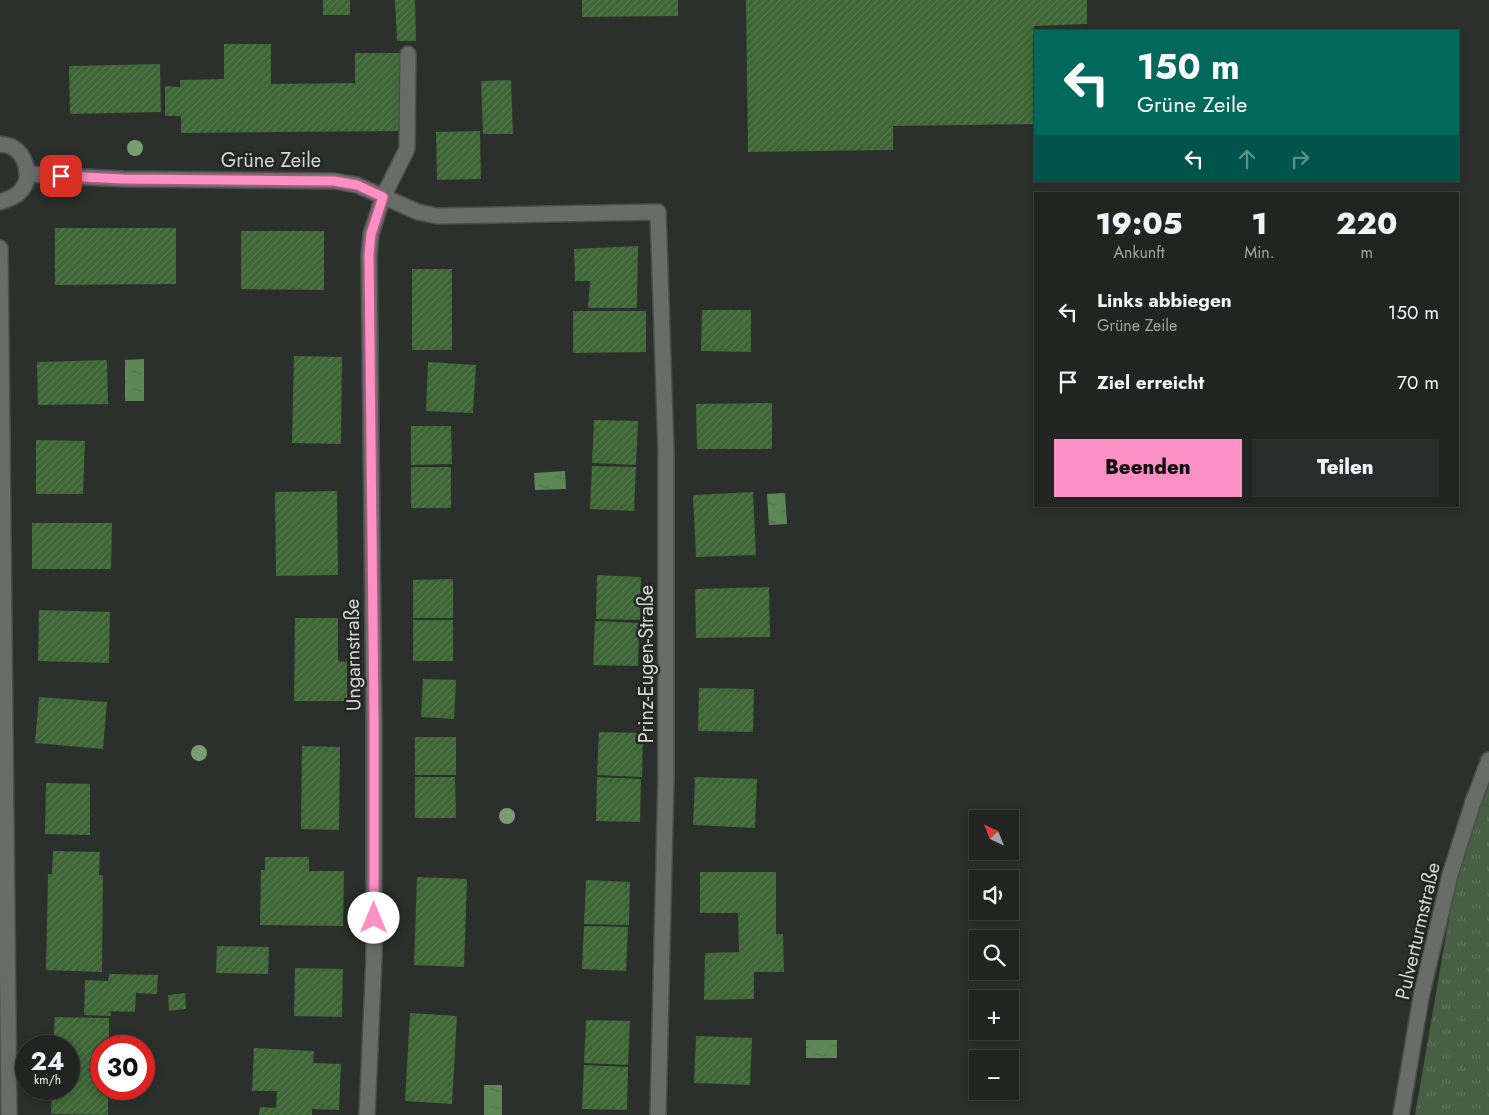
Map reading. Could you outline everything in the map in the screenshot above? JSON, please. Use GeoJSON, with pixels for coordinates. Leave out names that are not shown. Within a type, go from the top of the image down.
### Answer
{"type":"FeatureCollection","features":[{"type":"Feature","properties":{"kind":"street","name":"Ungarnstraße"},"geometry":{"type":"LineString","coordinates":[[367,1115],[374,957],[369,255],[371,234],[383,197],[407,149],[408,54]]}},
{"type":"Feature","properties":{"kind":"street"},"geometry":{"type":"LineString","coordinates":[[0,144],[12,147],[24,158],[28,174],[24,188],[13,198],[0,202]]}},
{"type":"Feature","properties":{"kind":"street","name":"Grüne Zeile"},"geometry":{"type":"LineString","coordinates":[[28,174],[124,179],[334,181],[357,185],[418,212],[436,216],[658,212]]}},
{"type":"Feature","properties":{"kind":"street","name":"Prinz-Eugen-Straße"},"geometry":{"type":"LineString","coordinates":[[658,212],[666,452],[666,777],[658,1115]]}},
{"type":"Feature","properties":{"kind":"street"},"geometry":{"type":"LineString","coordinates":[[0,248],[4,1008],[9,1115]]}},
{"type":"Feature","properties":{"kind":"street","name":"Pulverturmstraße"},"geometry":{"type":"LineString","coordinates":[[1401,1115],[1421,997],[1450,875],[1473,802],[1489,760]]}},
{"type":"Feature","properties":{"kind":"green space"},"geometry":{"type":"Polygon","coordinates":[[[1489,778],[1489,807],[1480,802],[1489,778]]]}},
{"type":"Feature","properties":{"kind":"green space"},"geometry":{"type":"Polygon","coordinates":[[[1480,802],[1489,807],[1489,1115],[1415,1115],[1455,883],[1480,802]]]}},
{"type":"Feature","properties":{"kind":"water"},"geometry":{"type":"Polygon","coordinates":[[[144,359],[144,401],[125,401],[125,360],[144,359]]]}},
{"type":"Feature","properties":{"kind":"water"},"geometry":{"type":"Polygon","coordinates":[[[565,471],[566,489],[535,490],[534,473],[565,471]]]}},
{"type":"Feature","properties":{"kind":"water"},"geometry":{"type":"Polygon","coordinates":[[[785,493],[787,524],[769,525],[767,494],[785,493]]]}},
{"type":"Feature","properties":{"kind":"water"},"geometry":{"type":"Polygon","coordinates":[[[806,1040],[837,1040],[837,1058],[806,1058],[806,1040]]]}},
{"type":"Feature","properties":{"kind":"water"},"geometry":{"type":"Polygon","coordinates":[[[484,1085],[502,1085],[502,1115],[484,1115],[484,1085]]]}},
{"type":"Feature","properties":{"kind":"building"},"geometry":{"type":"Polygon","coordinates":[[[323,0],[350,0],[350,15],[323,15],[323,0]]]}},
{"type":"Feature","properties":{"kind":"building"},"geometry":{"type":"Polygon","coordinates":[[[395,0],[415,0],[416,41],[397,41],[395,0]]]}},
{"type":"Feature","properties":{"kind":"building"},"geometry":{"type":"Polygon","coordinates":[[[582,0],[678,0],[678,16],[582,17],[582,0]]]}},
{"type":"Feature","properties":{"kind":"building"},"geometry":{"type":"Polygon","coordinates":[[[746,0],[1087,0],[1087,24],[1034,26],[1034,124],[893,126],[893,150],[748,152],[746,0]]]}},
{"type":"Feature","properties":{"kind":"building"},"geometry":{"type":"Polygon","coordinates":[[[224,44],[271,44],[271,84],[355,83],[355,53],[400,53],[401,131],[181,133],[181,116],[165,116],[165,86],[180,87],[180,80],[224,79],[224,44]]]}},
{"type":"Feature","properties":{"kind":"building"},"geometry":{"type":"Polygon","coordinates":[[[160,64],[161,112],[70,114],[69,66],[160,64]]]}},
{"type":"Feature","properties":{"kind":"building"},"geometry":{"type":"Polygon","coordinates":[[[511,80],[513,134],[483,134],[481,81],[511,80]]]}},
{"type":"Feature","properties":{"kind":"building"},"geometry":{"type":"Polygon","coordinates":[[[480,131],[481,179],[437,180],[436,132],[480,131]]]}},
{"type":"Feature","properties":{"kind":"building"},"geometry":{"type":"Polygon","coordinates":[[[55,228],[176,228],[176,284],[55,285],[55,228]]]}},
{"type":"Feature","properties":{"kind":"building"},"geometry":{"type":"Polygon","coordinates":[[[241,231],[324,231],[324,290],[241,289],[241,231]]]}},
{"type":"Feature","properties":{"kind":"building"},"geometry":{"type":"Polygon","coordinates":[[[638,246],[637,308],[588,308],[590,281],[575,281],[574,249],[638,246]]]}},
{"type":"Feature","properties":{"kind":"building"},"geometry":{"type":"Polygon","coordinates":[[[412,269],[452,269],[452,350],[412,350],[412,269]]]}},
{"type":"Feature","properties":{"kind":"building"},"geometry":{"type":"Polygon","coordinates":[[[702,310],[751,310],[751,352],[701,351],[702,310]]]}},
{"type":"Feature","properties":{"kind":"building"},"geometry":{"type":"Polygon","coordinates":[[[573,311],[646,311],[646,352],[573,353],[573,311]]]}},
{"type":"Feature","properties":{"kind":"building"},"geometry":{"type":"Polygon","coordinates":[[[294,356],[342,357],[341,444],[292,443],[294,356]]]}},
{"type":"Feature","properties":{"kind":"building"},"geometry":{"type":"Polygon","coordinates":[[[107,360],[108,404],[38,405],[37,362],[107,360]]]}},
{"type":"Feature","properties":{"kind":"building"},"geometry":{"type":"Polygon","coordinates":[[[428,362],[476,365],[473,413],[426,411],[428,362]]]}},
{"type":"Feature","properties":{"kind":"building"},"geometry":{"type":"Polygon","coordinates":[[[772,403],[772,449],[697,449],[696,404],[772,403]]]}},
{"type":"Feature","properties":{"kind":"building"},"geometry":{"type":"Polygon","coordinates":[[[594,420],[638,421],[636,465],[592,463],[594,420]]]}},
{"type":"Feature","properties":{"kind":"building"},"geometry":{"type":"Polygon","coordinates":[[[411,426],[451,426],[452,464],[411,465],[411,426]]]}},
{"type":"Feature","properties":{"kind":"building"},"geometry":{"type":"Polygon","coordinates":[[[36,440],[85,441],[83,494],[36,494],[36,440]]]}},
{"type":"Feature","properties":{"kind":"building"},"geometry":{"type":"Polygon","coordinates":[[[592,466],[636,467],[634,511],[590,509],[592,466]]]}},
{"type":"Feature","properties":{"kind":"building"},"geometry":{"type":"Polygon","coordinates":[[[411,467],[451,467],[451,508],[411,508],[411,467]]]}},
{"type":"Feature","properties":{"kind":"building"},"geometry":{"type":"Polygon","coordinates":[[[337,491],[338,575],[276,576],[275,492],[337,491]]]}},
{"type":"Feature","properties":{"kind":"building"},"geometry":{"type":"Polygon","coordinates":[[[753,492],[756,555],[696,557],[693,495],[753,492]]]}},
{"type":"Feature","properties":{"kind":"building"},"geometry":{"type":"Polygon","coordinates":[[[32,523],[112,523],[111,569],[32,569],[32,523]]]}},
{"type":"Feature","properties":{"kind":"building"},"geometry":{"type":"Polygon","coordinates":[[[597,575],[641,577],[640,620],[596,619],[597,575]]]}},
{"type":"Feature","properties":{"kind":"building"},"geometry":{"type":"Polygon","coordinates":[[[453,579],[453,618],[413,618],[413,580],[453,579]]]}},
{"type":"Feature","properties":{"kind":"building"},"geometry":{"type":"Polygon","coordinates":[[[769,587],[770,637],[696,638],[695,589],[769,587]]]}},
{"type":"Feature","properties":{"kind":"building"},"geometry":{"type":"Polygon","coordinates":[[[39,610],[110,612],[109,663],[38,661],[39,610]]]}},
{"type":"Feature","properties":{"kind":"building"},"geometry":{"type":"Polygon","coordinates":[[[295,618],[338,618],[338,661],[347,662],[347,701],[294,701],[295,618]]]}},
{"type":"Feature","properties":{"kind":"building"},"geometry":{"type":"Polygon","coordinates":[[[413,620],[453,620],[453,661],[413,661],[413,620]]]}},
{"type":"Feature","properties":{"kind":"building"},"geometry":{"type":"Polygon","coordinates":[[[595,621],[639,623],[638,666],[593,665],[595,621]]]}},
{"type":"Feature","properties":{"kind":"building"},"geometry":{"type":"Polygon","coordinates":[[[423,679],[456,680],[454,719],[421,717],[423,679]]]}},
{"type":"Feature","properties":{"kind":"building"},"geometry":{"type":"Polygon","coordinates":[[[699,688],[754,689],[753,732],[698,731],[699,688]]]}},
{"type":"Feature","properties":{"kind":"building"},"geometry":{"type":"Polygon","coordinates":[[[39,697],[107,702],[103,749],[35,743],[39,697]]]}},
{"type":"Feature","properties":{"kind":"building"},"geometry":{"type":"Polygon","coordinates":[[[599,732],[643,733],[642,777],[597,775],[599,732]]]}},
{"type":"Feature","properties":{"kind":"building"},"geometry":{"type":"Polygon","coordinates":[[[415,737],[456,737],[456,775],[415,775],[415,737]]]}},
{"type":"Feature","properties":{"kind":"building"},"geometry":{"type":"Polygon","coordinates":[[[302,746],[340,747],[339,830],[301,829],[302,746]]]}},
{"type":"Feature","properties":{"kind":"building"},"geometry":{"type":"Polygon","coordinates":[[[415,777],[455,777],[456,818],[415,818],[415,777]]]}},
{"type":"Feature","properties":{"kind":"building"},"geometry":{"type":"Polygon","coordinates":[[[597,777],[641,779],[640,822],[596,821],[597,777]]]}},
{"type":"Feature","properties":{"kind":"building"},"geometry":{"type":"Polygon","coordinates":[[[695,777],[757,779],[755,828],[693,825],[695,777]]]}},
{"type":"Feature","properties":{"kind":"building"},"geometry":{"type":"Polygon","coordinates":[[[46,783],[90,784],[90,835],[45,834],[46,783]]]}},
{"type":"Feature","properties":{"kind":"building"},"geometry":{"type":"Polygon","coordinates":[[[53,851],[100,852],[99,875],[103,875],[102,972],[46,970],[48,874],[52,874],[53,851]]]}},
{"type":"Feature","properties":{"kind":"building"},"geometry":{"type":"Polygon","coordinates":[[[265,857],[309,857],[309,871],[344,871],[343,926],[260,925],[261,870],[265,870],[265,857]]]}},
{"type":"Feature","properties":{"kind":"building"},"geometry":{"type":"Polygon","coordinates":[[[700,872],[776,872],[776,934],[783,934],[784,972],[754,972],[754,999],[704,1000],[705,953],[739,952],[738,913],[700,913],[700,872]]]}},
{"type":"Feature","properties":{"kind":"building"},"geometry":{"type":"Polygon","coordinates":[[[417,877],[467,879],[464,967],[414,965],[417,877]]]}},
{"type":"Feature","properties":{"kind":"building"},"geometry":{"type":"Polygon","coordinates":[[[586,880],[630,882],[629,925],[584,924],[586,880]]]}},
{"type":"Feature","properties":{"kind":"building"},"geometry":{"type":"Polygon","coordinates":[[[584,926],[628,927],[626,971],[582,969],[584,926]]]}},
{"type":"Feature","properties":{"kind":"building"},"geometry":{"type":"Polygon","coordinates":[[[217,946],[269,947],[268,974],[216,973],[217,946]]]}},
{"type":"Feature","properties":{"kind":"building"},"geometry":{"type":"Polygon","coordinates":[[[295,968],[343,969],[342,1017],[294,1016],[295,968]]]}},
{"type":"Feature","properties":{"kind":"building"},"geometry":{"type":"Polygon","coordinates":[[[109,974],[158,975],[157,994],[136,993],[135,1012],[111,1011],[111,1016],[84,1015],[85,980],[108,981],[109,974]]]}},
{"type":"Feature","properties":{"kind":"building"},"geometry":{"type":"Polygon","coordinates":[[[185,993],[186,1009],[169,1011],[168,995],[185,993]]]}},
{"type":"Feature","properties":{"kind":"building"},"geometry":{"type":"Polygon","coordinates":[[[410,1013],[457,1016],[452,1104],[405,1101],[410,1013]]]}},
{"type":"Feature","properties":{"kind":"building"},"geometry":{"type":"Polygon","coordinates":[[[55,1017],[109,1018],[109,1035],[90,1035],[90,1100],[108,1100],[108,1115],[51,1114],[52,1100],[80,1100],[80,1035],[54,1035],[55,1017]]]}},
{"type":"Feature","properties":{"kind":"building"},"geometry":{"type":"Polygon","coordinates":[[[586,1020],[630,1021],[628,1065],[584,1063],[586,1020]]]}},
{"type":"Feature","properties":{"kind":"building"},"geometry":{"type":"Polygon","coordinates":[[[696,1036],[752,1038],[750,1085],[694,1083],[696,1036]]]}},
{"type":"Feature","properties":{"kind":"building"},"geometry":{"type":"Polygon","coordinates":[[[254,1048],[314,1051],[313,1063],[341,1064],[339,1110],[312,1109],[312,1115],[259,1115],[260,1107],[276,1108],[277,1091],[252,1091],[254,1048]]]}},
{"type":"Feature","properties":{"kind":"building"},"geometry":{"type":"Polygon","coordinates":[[[584,1065],[628,1067],[627,1110],[582,1109],[584,1065]]]}},
{"type":"Feature","properties":{"kind":"route"},"geometry":{"type":"LineString","coordinates":[[61,176],[124,179],[334,181],[357,185],[383,197],[371,234],[369,255],[374,719],[374,918]]}}]}
